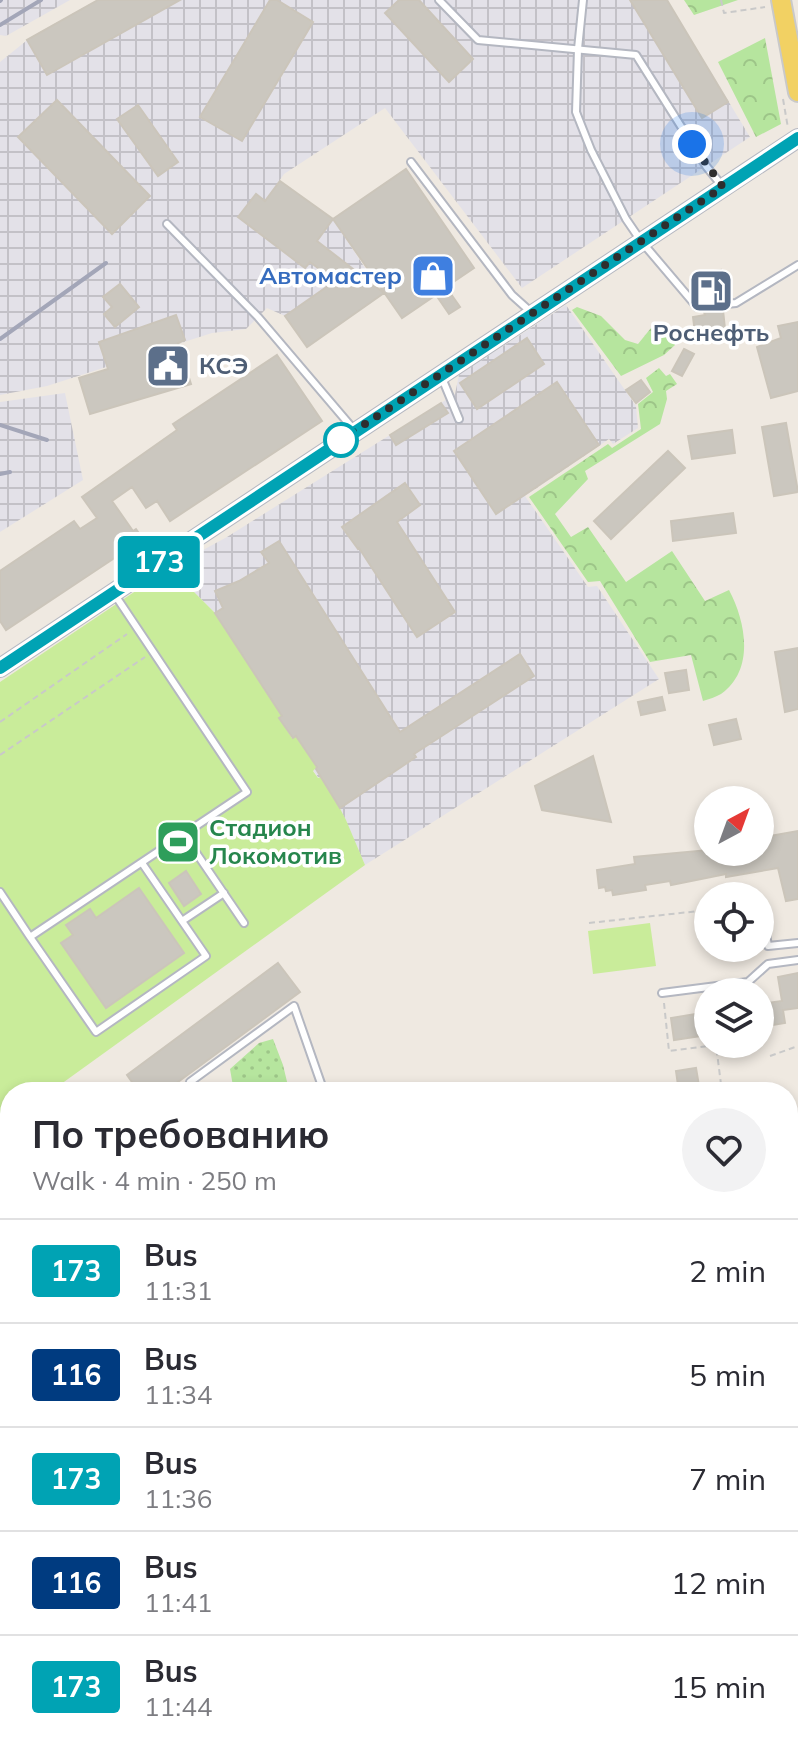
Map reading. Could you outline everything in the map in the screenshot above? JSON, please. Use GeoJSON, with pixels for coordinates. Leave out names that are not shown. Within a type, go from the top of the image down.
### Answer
{"type":"FeatureCollection","features":[{"type":"Feature","properties":{"kind":"main road"},"geometry":{"type":"LineString","coordinates":[[773,3],[790,93]]}},
{"type":"Feature","properties":{"kind":"main road"},"geometry":{"type":"LineString","coordinates":[[0,668],[794,140]]}},
{"type":"Feature","properties":{"kind":"lane"},"geometry":{"type":"LineString","coordinates":[[439,0],[478,40],[636,55],[706,166],[723,187]]}},
{"type":"Feature","properties":{"kind":"lane"},"geometry":{"type":"LineString","coordinates":[[583,0],[576,112],[591,150],[626,219],[641,241],[697,307],[736,303],[798,265]]}},
{"type":"Feature","properties":{"kind":"lane"},"geometry":{"type":"LineString","coordinates":[[411,162],[512,295],[532,313]]}},
{"type":"Feature","properties":{"kind":"lane"},"geometry":{"type":"LineString","coordinates":[[167,224],[258,317],[355,431]]}},
{"type":"Feature","properties":{"kind":"lane"},"geometry":{"type":"LineString","coordinates":[[441,374],[459,419]]}},
{"type":"Feature","properties":{"kind":"lane"},"geometry":{"type":"LineString","coordinates":[[30,937],[247,792],[113,593]]}},
{"type":"Feature","properties":{"kind":"lane"},"geometry":{"type":"LineString","coordinates":[[184,835],[244,923]]}},
{"type":"Feature","properties":{"kind":"lane"},"geometry":{"type":"LineString","coordinates":[[0,892],[96,1032],[206,956],[142,863]]}},
{"type":"Feature","properties":{"kind":"lane"},"geometry":{"type":"LineString","coordinates":[[182,921],[224,893]]}},
{"type":"Feature","properties":{"kind":"lane"},"geometry":{"type":"LineString","coordinates":[[774,945],[798,943]]}},
{"type":"Feature","properties":{"kind":"lane"},"geometry":{"type":"LineString","coordinates":[[662,993],[748,982],[768,964],[798,960]]}},
{"type":"Feature","properties":{"kind":"lane"},"geometry":{"type":"LineString","coordinates":[[190,1082],[294,1006],[321,1082]]}},
{"type":"Feature","properties":{"kind":"path"},"geometry":{"type":"LineString","coordinates":[[721,0],[724,13],[773,3]]}},
{"type":"Feature","properties":{"kind":"path"},"geometry":{"type":"LineString","coordinates":[[790,93],[794,140]]}},
{"type":"Feature","properties":{"kind":"path"},"geometry":{"type":"LineString","coordinates":[[0,722],[136,627]]}},
{"type":"Feature","properties":{"kind":"path"},"geometry":{"type":"LineString","coordinates":[[0,755],[153,652]]}},
{"type":"Feature","properties":{"kind":"path"},"geometry":{"type":"LineString","coordinates":[[589,923],[694,912]]}},
{"type":"Feature","properties":{"kind":"path"},"geometry":{"type":"LineString","coordinates":[[662,993],[669,1051],[716,1045],[721,1082]]}},
{"type":"Feature","properties":{"kind":"path"},"geometry":{"type":"LineString","coordinates":[[774,1055],[798,1046]]}},
{"type":"Feature","properties":{"kind":"shaded area"},"geometry":{"type":"Polygon","coordinates":[[[0,0],[70,0],[6,36],[0,35],[0,0]]]}},
{"type":"Feature","properties":{"kind":"shaded area"},"geometry":{"type":"Polygon","coordinates":[[[97,0],[667,0],[750,137],[522,288],[385,108],[284,174],[267,199],[320,236],[333,219],[382,294],[285,316],[267,308],[246,329],[212,333],[47,386],[0,395],[0,62],[31,37],[97,0]]]}},
{"type":"Feature","properties":{"kind":"shaded area"},"geometry":{"type":"Polygon","coordinates":[[[566,305],[636,406],[638,428],[613,444],[609,439],[525,496],[588,587],[597,586],[659,679],[365,865],[340,808],[313,770],[317,768],[295,736],[293,738],[288,732],[215,613],[170,568],[227,537],[455,394],[459,375],[566,305]]]}},
{"type":"Feature","properties":{"kind":"shaded area"},"geometry":{"type":"Polygon","coordinates":[[[65,393],[83,480],[0,532],[0,402],[65,393]]]}},
{"type":"Feature","properties":{"kind":"green space"},"geometry":{"type":"Polygon","coordinates":[[[684,0],[738,0],[694,15],[684,0]]]}},
{"type":"Feature","properties":{"kind":"green space"},"geometry":{"type":"Polygon","coordinates":[[[765,38],[781,124],[756,137],[718,62],[765,38]]]}},
{"type":"Feature","properties":{"kind":"green space"},"geometry":{"type":"Polygon","coordinates":[[[577,307],[601,316],[625,340],[638,344],[651,328],[668,327],[675,345],[664,355],[621,376],[572,310],[577,307]]]}},
{"type":"Feature","properties":{"kind":"green space"},"geometry":{"type":"Polygon","coordinates":[[[659,368],[666,376],[670,374],[677,384],[666,391],[667,399],[660,424],[585,471],[588,479],[555,514],[571,537],[588,527],[626,582],[672,551],[705,601],[729,590],[740,616],[743,659],[732,684],[721,694],[703,701],[691,655],[650,662],[600,581],[588,582],[529,497],[608,444],[612,448],[641,429],[638,404],[653,392],[646,378],[659,368]]]}},
{"type":"Feature","properties":{"kind":"green space","name":"Стадион Локомотив"},"geometry":{"type":"Polygon","coordinates":[[[170,568],[215,613],[282,716],[280,719],[292,738],[296,736],[317,767],[313,771],[318,778],[323,776],[365,865],[64,1082],[0,1082],[0,682],[170,568]]]}},
{"type":"Feature","properties":{"kind":"green space"},"geometry":{"type":"Polygon","coordinates":[[[650,923],[656,966],[593,974],[588,931],[650,923]]]}},
{"type":"Feature","properties":{"kind":"green space"},"geometry":{"type":"Polygon","coordinates":[[[273,1039],[287,1082],[232,1082],[230,1069],[259,1043],[273,1039]]]}},
{"type":"Feature","properties":{"kind":"building"},"geometry":{"type":"Polygon","coordinates":[[[98,0],[180,0],[47,75],[27,40],[98,0]]]}},
{"type":"Feature","properties":{"kind":"building"},"geometry":{"type":"Polygon","coordinates":[[[270,0],[277,0],[313,22],[242,141],[200,117],[270,0]]]}},
{"type":"Feature","properties":{"kind":"building"},"geometry":{"type":"Polygon","coordinates":[[[399,0],[419,0],[473,59],[449,82],[385,13],[399,0]]]}},
{"type":"Feature","properties":{"kind":"building"},"geometry":{"type":"Polygon","coordinates":[[[630,0],[667,0],[728,102],[702,118],[630,0]]]}},
{"type":"Feature","properties":{"kind":"building"},"geometry":{"type":"Polygon","coordinates":[[[57,100],[150,196],[112,234],[18,137],[57,100]]]}},
{"type":"Feature","properties":{"kind":"building"},"geometry":{"type":"Polygon","coordinates":[[[138,105],[178,162],[158,176],[117,119],[138,105]]]}},
{"type":"Feature","properties":{"kind":"building"},"geometry":{"type":"Polygon","coordinates":[[[406,169],[474,268],[446,287],[460,307],[449,314],[436,295],[402,318],[333,219],[406,169]]]}},
{"type":"Feature","properties":{"kind":"building"},"geometry":{"type":"Polygon","coordinates":[[[280,181],[333,219],[317,241],[384,293],[307,347],[285,316],[335,281],[310,262],[305,268],[238,217],[256,194],[265,201],[280,181]]]}},
{"type":"Feature","properties":{"kind":"building"},"geometry":{"type":"Polygon","coordinates":[[[721,270],[724,288],[719,289],[721,299],[703,300],[701,292],[696,293],[693,274],[721,270]]]}},
{"type":"Feature","properties":{"kind":"building"},"geometry":{"type":"Polygon","coordinates":[[[120,284],[139,307],[115,327],[104,314],[112,307],[103,297],[120,284]]]}},
{"type":"Feature","properties":{"kind":"building"},"geometry":{"type":"Polygon","coordinates":[[[723,310],[725,329],[695,333],[693,317],[723,310]]]}},
{"type":"Feature","properties":{"kind":"building"},"geometry":{"type":"Polygon","coordinates":[[[176,315],[185,340],[178,343],[191,384],[90,414],[79,378],[108,369],[99,342],[176,315]]]}},
{"type":"Feature","properties":{"kind":"building"},"geometry":{"type":"Polygon","coordinates":[[[798,322],[798,391],[771,398],[757,347],[781,338],[778,326],[798,322]]]}},
{"type":"Feature","properties":{"kind":"building"},"geometry":{"type":"Polygon","coordinates":[[[527,338],[544,364],[477,409],[460,383],[527,338]]]}},
{"type":"Feature","properties":{"kind":"building"},"geometry":{"type":"Polygon","coordinates":[[[684,349],[694,354],[682,376],[672,371],[684,349]]]}},
{"type":"Feature","properties":{"kind":"building"},"geometry":{"type":"Polygon","coordinates":[[[277,355],[322,421],[170,521],[157,501],[146,508],[132,487],[112,501],[133,531],[136,529],[143,539],[6,630],[0,621],[0,571],[74,521],[80,529],[97,518],[82,497],[177,430],[173,424],[277,355]]]}},
{"type":"Feature","properties":{"kind":"building"},"geometry":{"type":"Polygon","coordinates":[[[641,380],[650,392],[636,403],[626,390],[641,380]]]}},
{"type":"Feature","properties":{"kind":"building"},"geometry":{"type":"Polygon","coordinates":[[[557,382],[599,445],[496,514],[454,451],[557,382]]]}},
{"type":"Feature","properties":{"kind":"building"},"geometry":{"type":"Polygon","coordinates":[[[441,403],[448,413],[396,445],[390,435],[441,403]]]}},
{"type":"Feature","properties":{"kind":"building"},"geometry":{"type":"Polygon","coordinates":[[[786,423],[798,492],[774,496],[762,427],[786,423]]]}},
{"type":"Feature","properties":{"kind":"building"},"geometry":{"type":"Polygon","coordinates":[[[732,430],[735,453],[692,459],[688,436],[732,430]]]}},
{"type":"Feature","properties":{"kind":"building"},"geometry":{"type":"Polygon","coordinates":[[[668,451],[685,468],[611,539],[594,521],[668,451]]]}},
{"type":"Feature","properties":{"kind":"building"},"geometry":{"type":"Polygon","coordinates":[[[405,483],[420,505],[397,522],[455,612],[417,637],[342,527],[405,483]]]}},
{"type":"Feature","properties":{"kind":"building"},"geometry":{"type":"Polygon","coordinates":[[[733,513],[736,533],[673,541],[671,521],[733,513]]]}},
{"type":"Feature","properties":{"kind":"building"},"geometry":{"type":"Polygon","coordinates":[[[279,541],[400,732],[520,654],[534,676],[414,754],[416,757],[340,808],[296,736],[293,738],[279,718],[282,716],[215,613],[223,608],[215,591],[269,563],[261,552],[279,541]]]}},
{"type":"Feature","properties":{"kind":"building"},"geometry":{"type":"Polygon","coordinates":[[[798,648],[798,709],[785,712],[775,652],[798,648]]]}},
{"type":"Feature","properties":{"kind":"building"},"geometry":{"type":"Polygon","coordinates":[[[686,670],[689,690],[669,693],[665,673],[686,670]]]}},
{"type":"Feature","properties":{"kind":"building"},"geometry":{"type":"Polygon","coordinates":[[[662,697],[665,710],[641,715],[638,702],[662,697]]]}},
{"type":"Feature","properties":{"kind":"building"},"geometry":{"type":"Polygon","coordinates":[[[736,719],[741,739],[714,745],[709,725],[736,719]]]}},
{"type":"Feature","properties":{"kind":"building"},"geometry":{"type":"Polygon","coordinates":[[[593,756],[611,822],[542,810],[535,786],[593,756]]]}},
{"type":"Feature","properties":{"kind":"building"},"geometry":{"type":"Polygon","coordinates":[[[798,831],[798,899],[786,901],[778,868],[671,885],[670,881],[645,885],[646,890],[613,895],[612,890],[599,888],[597,870],[635,864],[634,857],[694,851],[694,866],[774,866],[774,835],[798,831]]]}},
{"type":"Feature","properties":{"kind":"building"},"geometry":{"type":"Polygon","coordinates":[[[186,871],[201,894],[184,906],[169,883],[186,871]]]}},
{"type":"Feature","properties":{"kind":"building"},"geometry":{"type":"Polygon","coordinates":[[[139,888],[184,953],[106,1008],[61,943],[73,935],[66,925],[90,909],[96,918],[139,888]]]}},
{"type":"Feature","properties":{"kind":"building"},"geometry":{"type":"Polygon","coordinates":[[[278,963],[300,992],[178,1082],[132,1082],[127,1075],[278,963]]]}},
{"type":"Feature","properties":{"kind":"building"},"geometry":{"type":"Polygon","coordinates":[[[798,973],[798,1008],[783,1010],[785,1023],[774,1025],[774,1002],[782,1001],[778,977],[798,973]]]}},
{"type":"Feature","properties":{"kind":"building"},"geometry":{"type":"Polygon","coordinates":[[[694,1014],[694,1037],[674,1040],[671,1018],[694,1014]]]}},
{"type":"Feature","properties":{"kind":"building"},"geometry":{"type":"Polygon","coordinates":[[[696,1068],[698,1082],[678,1082],[676,1071],[696,1068]]]}},
{"type":"Feature","properties":{"kind":"railway"},"geometry":{"type":"LineString","coordinates":[[0,25],[41,0]]}},
{"type":"Feature","properties":{"kind":"railway"},"geometry":{"type":"LineString","coordinates":[[0,339],[106,263]]}},
{"type":"Feature","properties":{"kind":"railway"},"geometry":{"type":"LineString","coordinates":[[0,425],[47,440]]}},
{"type":"Feature","properties":{"kind":"railway"},"geometry":{"type":"LineString","coordinates":[[0,474],[10,472]]}},
{"type":"Feature","properties":{"kind":"bus line","name":"173"},"geometry":{"type":"LineString","coordinates":[[0,668],[798,138]]}},
{"type":"Feature","properties":{"kind":"place","name":"Автомастер"},"geometry":{"type":"Point","coordinates":[433,276]}},
{"type":"Feature","properties":{"kind":"place","name":"Роснефть"},"geometry":{"type":"Point","coordinates":[711,291]}},
{"type":"Feature","properties":{"kind":"place","name":"КСЭ"},"geometry":{"type":"Point","coordinates":[168,366]}},
{"type":"Feature","properties":{"kind":"place","name":"Стадион Локомотив"},"geometry":{"type":"Point","coordinates":[178,842]}},
{"type":"Feature","properties":{"kind":"route"},"geometry":{"type":"LineString","coordinates":[[341,440],[723,187],[692,144]]}}]}
